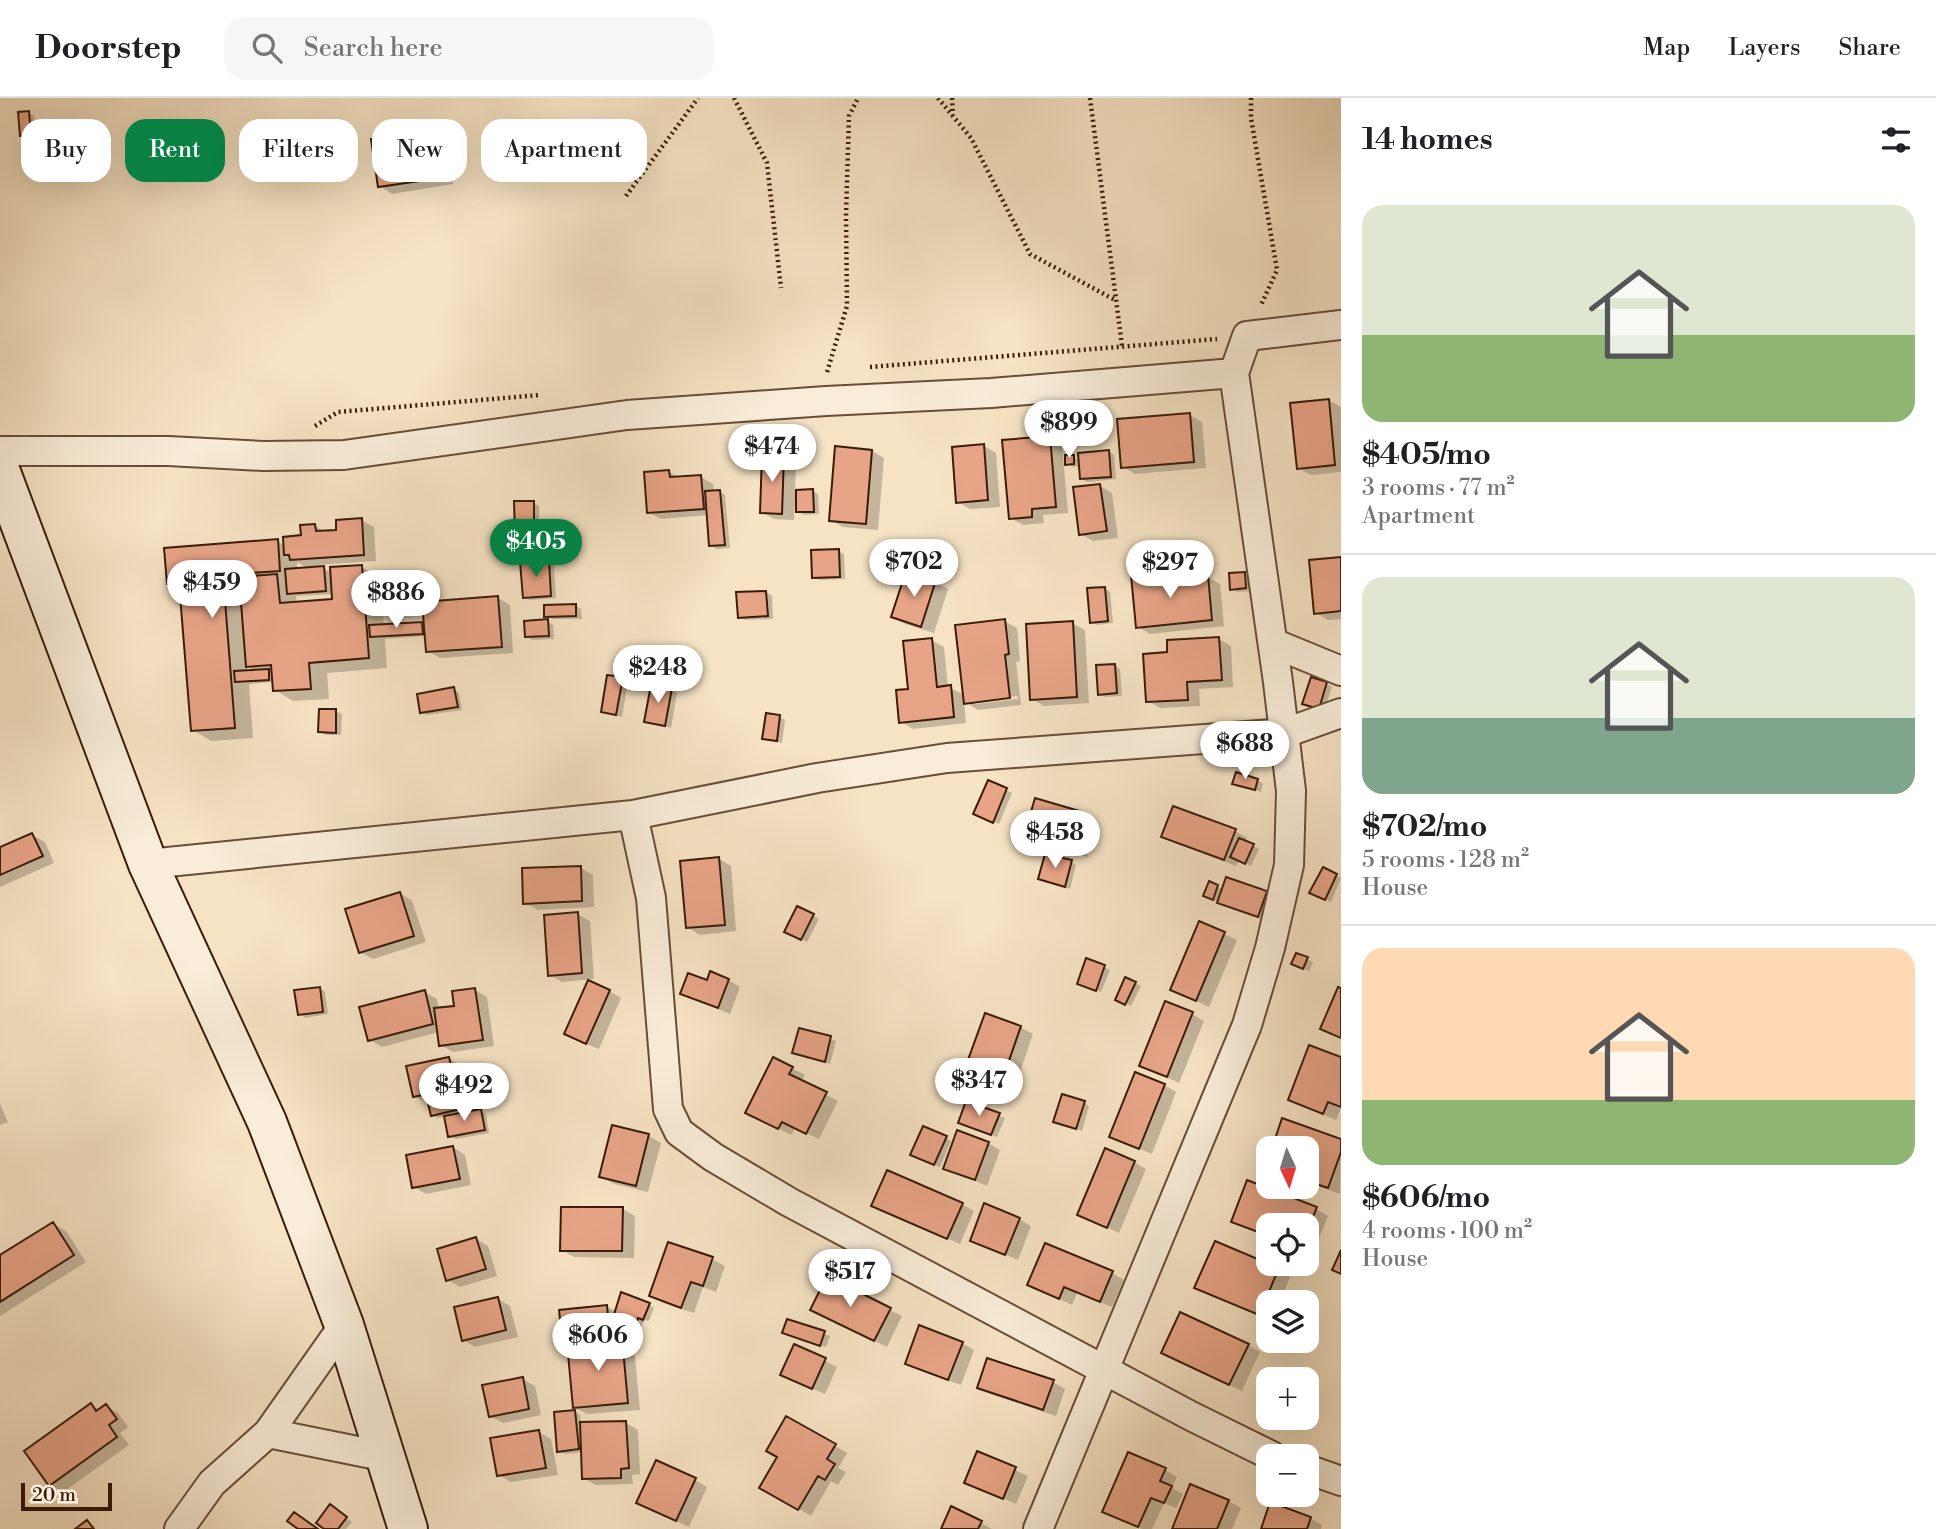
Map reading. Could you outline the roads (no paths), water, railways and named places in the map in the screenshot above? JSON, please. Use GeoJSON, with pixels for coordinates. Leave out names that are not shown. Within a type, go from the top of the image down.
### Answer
{"type":"FeatureCollection","features":[{"type":"Feature","properties":{"kind":"street"},"geometry":{"type":"LineString","coordinates":[[1038,1529],[1247,1025],[1270,948],[1289,865],[1291,791],[1285,733],[1234,373],[1247,336],[1341,325]]}},
{"type":"Feature","properties":{"kind":"street"},"geometry":{"type":"LineString","coordinates":[[0,451],[344,455],[627,415],[991,393],[1234,373]]}},
{"type":"Feature","properties":{"kind":"street"},"geometry":{"type":"LineString","coordinates":[[0,470],[148,864],[267,1122],[344,1325],[408,1529]]}},
{"type":"Feature","properties":{"kind":"street"},"geometry":{"type":"LineString","coordinates":[[1273,643],[1341,671]]}},
{"type":"Feature","properties":{"kind":"street"},"geometry":{"type":"LineString","coordinates":[[148,864],[633,815],[817,778],[947,758],[1285,733],[1341,713]]}},
{"type":"Feature","properties":{"kind":"street"},"geometry":{"type":"LineString","coordinates":[[633,815],[651,898],[668,1109],[679,1132],[713,1157],[789,1202],[1256,1448]]}},
{"type":"Feature","properties":{"kind":"street"},"geometry":{"type":"LineString","coordinates":[[179,1529],[212,1483],[268,1433],[344,1325]]}},
{"type":"Feature","properties":{"kind":"street"},"geometry":{"type":"LineString","coordinates":[[268,1433],[387,1457]]}},
{"type":"Feature","properties":{"kind":"street"},"geometry":{"type":"LineString","coordinates":[[1319,1473],[1341,1481]]}}]}
